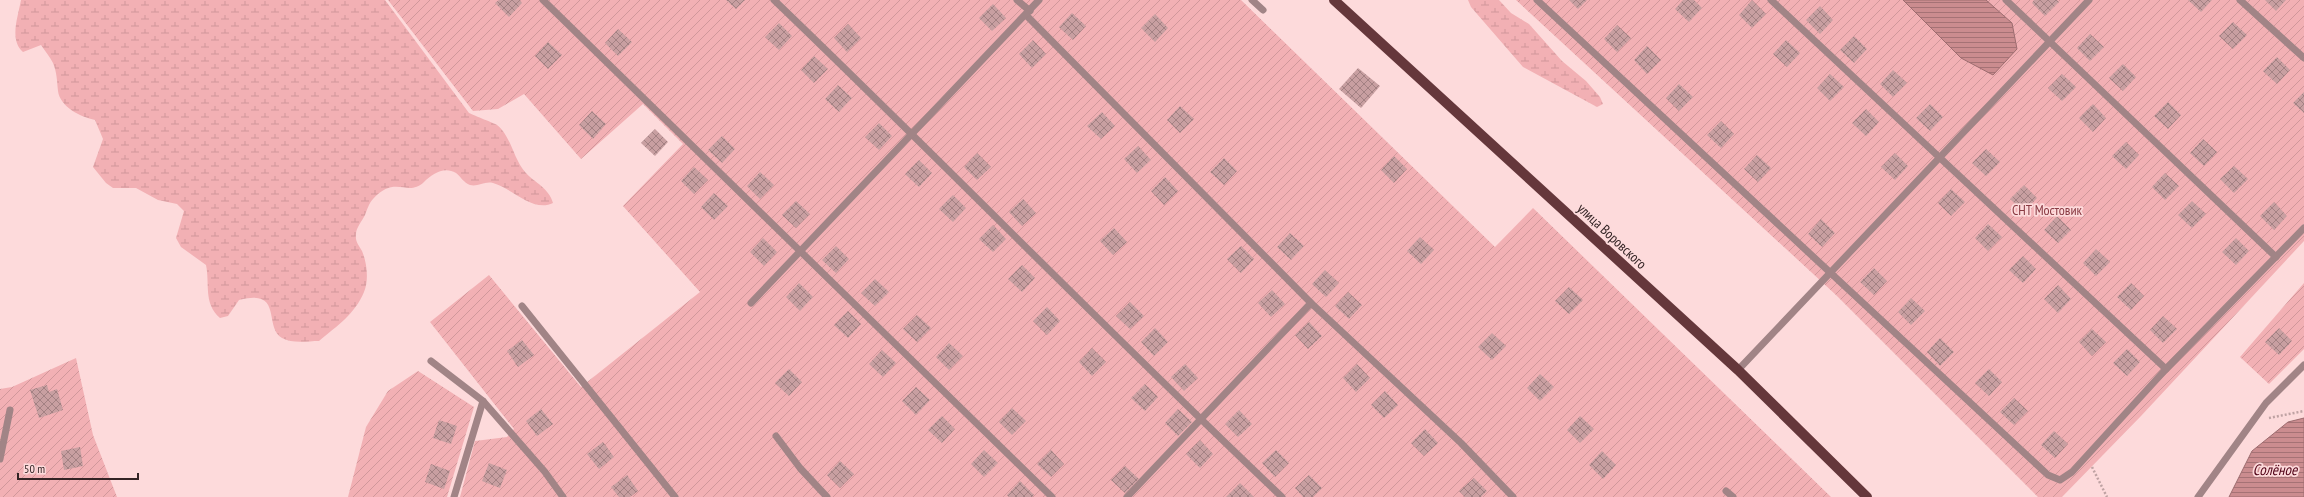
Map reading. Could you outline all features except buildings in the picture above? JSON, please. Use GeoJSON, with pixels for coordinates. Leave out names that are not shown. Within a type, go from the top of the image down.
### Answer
{"type":"FeatureCollection","features":[{"type":"Feature","properties":{"kind":"main road","name":"улица Воровского"},"geometry":{"type":"LineString","coordinates":[[1334,0],[1738,370],[1867,497]]}},
{"type":"Feature","properties":{"kind":"lane"},"geometry":{"type":"LineString","coordinates":[[543,0],[1052,497]]}},
{"type":"Feature","properties":{"kind":"lane"},"geometry":{"type":"LineString","coordinates":[[774,0],[912,133],[1200,419],[1282,497]]}},
{"type":"Feature","properties":{"kind":"lane"},"geometry":{"type":"LineString","coordinates":[[1017,0],[1311,303],[1460,443],[1513,497]]}},
{"type":"Feature","properties":{"kind":"lane"},"geometry":{"type":"LineString","coordinates":[[751,303],[1039,0]]}},
{"type":"Feature","properties":{"kind":"lane"},"geometry":{"type":"LineString","coordinates":[[1252,0],[1263,10]]}},
{"type":"Feature","properties":{"kind":"lane"},"geometry":{"type":"LineString","coordinates":[[1537,0],[2048,475],[2060,480],[2072,472],[2166,369],[2304,228]]}},
{"type":"Feature","properties":{"kind":"lane"},"geometry":{"type":"LineString","coordinates":[[1770,0],[2166,369]]}},
{"type":"Feature","properties":{"kind":"lane"},"geometry":{"type":"LineString","coordinates":[[2006,0],[2276,257]]}},
{"type":"Feature","properties":{"kind":"lane"},"geometry":{"type":"LineString","coordinates":[[1738,370],[2089,0]]}},
{"type":"Feature","properties":{"kind":"lane"},"geometry":{"type":"LineString","coordinates":[[2240,0],[2304,58]]}},
{"type":"Feature","properties":{"kind":"lane"},"geometry":{"type":"LineString","coordinates":[[1127,497],[1311,303]]}},
{"type":"Feature","properties":{"kind":"lane"},"geometry":{"type":"LineString","coordinates":[[522,306],[675,497]]}},
{"type":"Feature","properties":{"kind":"lane"},"geometry":{"type":"LineString","coordinates":[[431,361],[483,401],[545,472],[563,497]]}},
{"type":"Feature","properties":{"kind":"lane"},"geometry":{"type":"LineString","coordinates":[[2198,497],[2266,403],[2304,365]]}},
{"type":"Feature","properties":{"kind":"lane"},"geometry":{"type":"LineString","coordinates":[[454,497],[483,401]]}},
{"type":"Feature","properties":{"kind":"lane"},"geometry":{"type":"LineString","coordinates":[[0,459],[10,410]]}},
{"type":"Feature","properties":{"kind":"lane"},"geometry":{"type":"LineString","coordinates":[[776,436],[800,468],[827,497]]}},
{"type":"Feature","properties":{"kind":"lane"},"geometry":{"type":"LineString","coordinates":[[1726,491],[1733,497]]}},
{"type":"Feature","properties":{"kind":"path"},"geometry":{"type":"LineString","coordinates":[[2253,422],[2304,411]]}},
{"type":"Feature","properties":{"kind":"path"},"geometry":{"type":"LineString","coordinates":[[2087,456],[2107,497]]}},
{"type":"Feature","properties":{"kind":"green space"},"geometry":{"type":"Polygon","coordinates":[[[21,0],[385,0],[469,113],[497,125],[502,130],[525,172],[548,193],[553,203],[538,205],[493,183],[470,185],[456,173],[447,170],[434,174],[418,186],[412,188],[388,188],[381,192],[372,201],[356,232],[357,241],[362,251],[366,266],[367,277],[364,292],[351,313],[319,341],[295,342],[282,338],[277,333],[267,304],[262,299],[253,298],[239,300],[228,316],[220,318],[211,306],[209,300],[206,265],[181,247],[176,238],[184,211],[177,204],[158,200],[136,188],[113,188],[106,183],[93,167],[103,139],[95,120],[78,114],[63,102],[58,91],[57,77],[53,63],[41,45],[23,52],[16,41],[15,35],[21,0]]]}},
{"type":"Feature","properties":{"kind":"green space"},"geometry":{"type":"Polygon","coordinates":[[[388,0],[1241,0],[1495,247],[1533,208],[1831,497],[460,497],[475,441],[507,437],[514,429],[430,322],[489,275],[581,387],[700,292],[623,206],[683,144],[643,104],[581,159],[524,94],[498,109],[473,111],[388,0]]]}},
{"type":"Feature","properties":{"kind":"green space"},"geometry":{"type":"Polygon","coordinates":[[[1468,0],[1499,0],[1511,13],[1529,24],[1562,61],[1586,81],[1600,97],[1603,104],[1597,107],[1523,67],[1471,7],[1468,0]]]}},
{"type":"Feature","properties":{"kind":"green space","name":"СНТ Мостовик"},"geometry":{"type":"Polygon","coordinates":[[[1516,0],[2304,0],[2304,241],[2141,416],[2062,497],[2038,497],[1836,295],[1516,0]]]}},
{"type":"Feature","properties":{"kind":"green space"},"geometry":{"type":"Polygon","coordinates":[[[2304,283],[2304,349],[2269,384],[2240,357],[2304,283]]]}},
{"type":"Feature","properties":{"kind":"green space"},"geometry":{"type":"Polygon","coordinates":[[[76,358],[93,435],[117,497],[0,497],[0,389],[12,387],[76,358]]]}},
{"type":"Feature","properties":{"kind":"green space"},"geometry":{"type":"Polygon","coordinates":[[[418,371],[474,407],[447,497],[348,497],[366,427],[388,391],[418,371]]]}},
{"type":"Feature","properties":{"kind":"water"},"geometry":{"type":"Polygon","coordinates":[[[1903,0],[1986,0],[2012,23],[2017,49],[1993,75],[1961,58],[1903,0]]]}},
{"type":"Feature","properties":{"kind":"water","name":"Солёное"},"geometry":{"type":"Polygon","coordinates":[[[2304,418],[2304,497],[2229,497],[2252,451],[2288,422],[2304,418]]]}}]}
